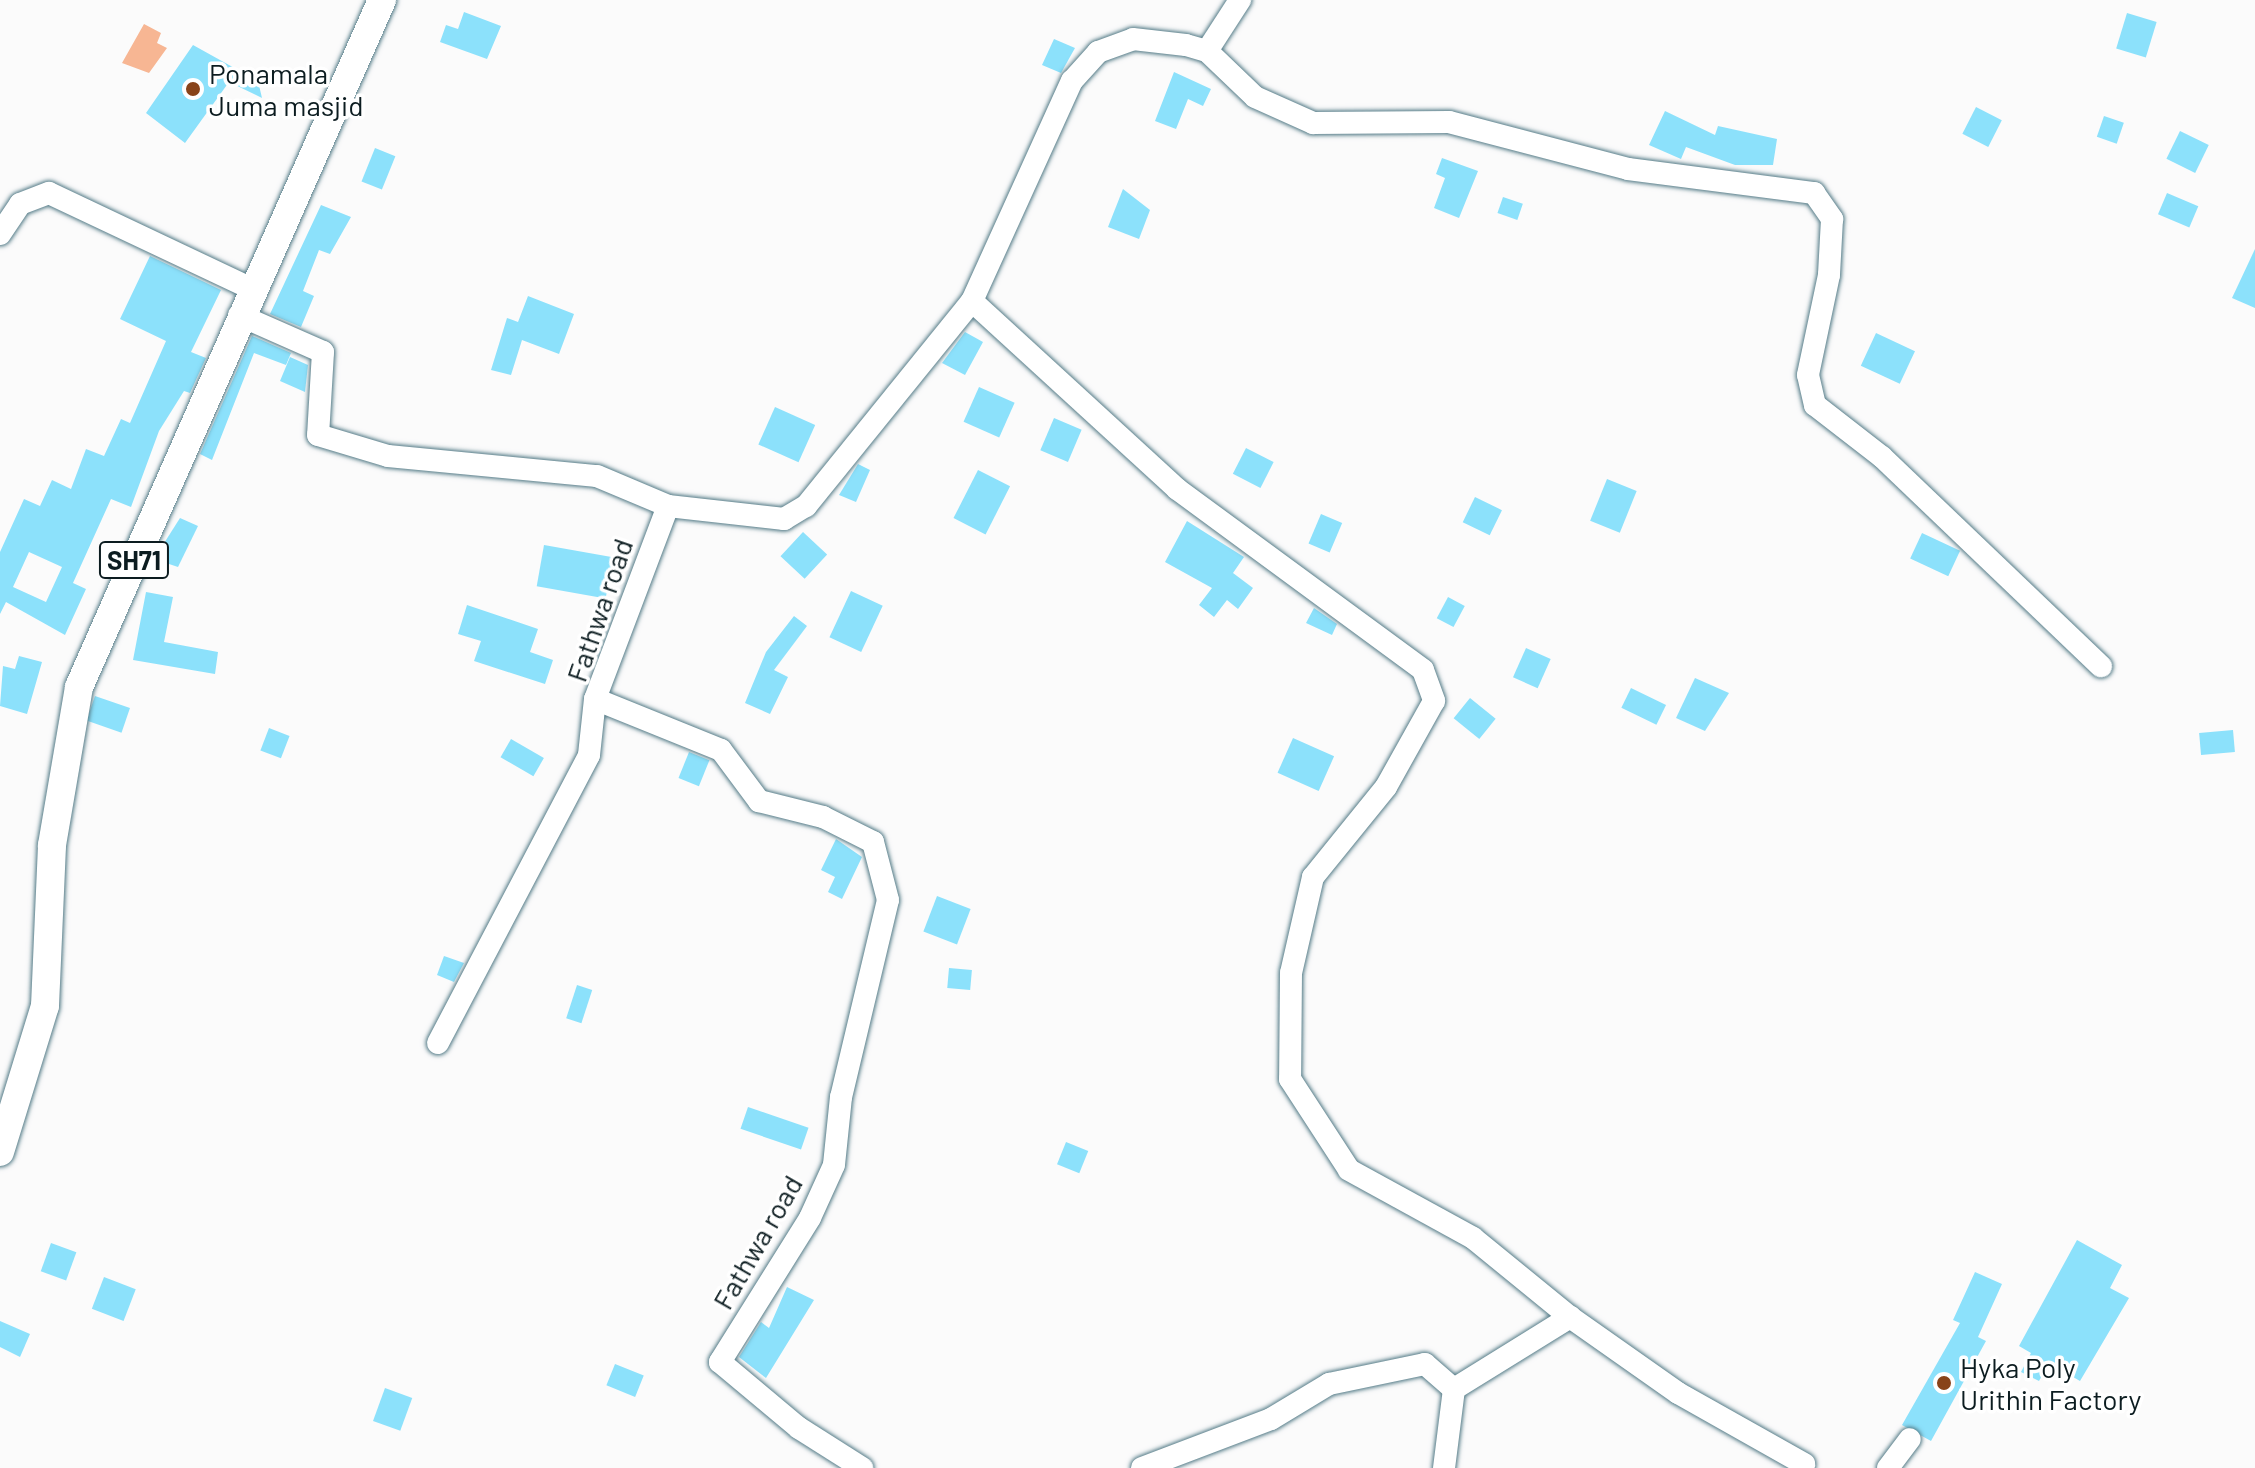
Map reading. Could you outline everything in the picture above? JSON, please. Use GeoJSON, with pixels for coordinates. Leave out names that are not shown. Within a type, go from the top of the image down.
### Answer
{"type":"FeatureCollection","features":[{"type":"Feature","properties":{"kind":"main road","name":"SH71"},"geometry":{"type":"LineString","coordinates":[[0,1152],[45,1006],[52,845],[79,687],[250,288],[382,0]]}},
{"type":"Feature","properties":{"kind":"street"},"geometry":{"type":"LineString","coordinates":[[1207,51],[1240,0]]}},
{"type":"Feature","properties":{"kind":"street"},"geometry":{"type":"LineString","coordinates":[[239,315],[323,352],[318,435],[388,456],[597,476],[668,506],[784,519],[806,506],[972,301],[1072,81],[1098,52],[1133,39],[1207,51],[1255,97],[1313,123],[1449,122],[1628,169],[1814,193],[1832,219],[1829,275],[1808,375],[1815,405],[1882,457],[2101,666]]}},
{"type":"Feature","properties":{"kind":"street"},"geometry":{"type":"LineString","coordinates":[[0,234],[20,204],[49,193],[250,288]]}},
{"type":"Feature","properties":{"kind":"street"},"geometry":{"type":"LineString","coordinates":[[972,301],[1177,489],[1423,670],[1434,701],[1386,787],[1313,877],[1291,973],[1290,1079],[1349,1170],[1473,1238],[1570,1317],[1678,1393],[1805,1467]]}},
{"type":"Feature","properties":{"kind":"street","name":"Fathwa road"},"geometry":{"type":"LineString","coordinates":[[668,506],[595,699],[721,750],[759,801],[823,817],[873,842],[888,900],[841,1097],[834,1165],[810,1218],[720,1362],[799,1428],[862,1468]]}},
{"type":"Feature","properties":{"kind":"street"},"geometry":{"type":"LineString","coordinates":[[438,1043],[589,755],[595,699]]}},
{"type":"Feature","properties":{"kind":"street"},"geometry":{"type":"LineString","coordinates":[[1454,1389],[1570,1317]]}},
{"type":"Feature","properties":{"kind":"street"},"geometry":{"type":"LineString","coordinates":[[1142,1468],[1271,1419],[1329,1384],[1396,1365],[1425,1364],[1454,1389]]}},
{"type":"Feature","properties":{"kind":"street"},"geometry":{"type":"LineString","coordinates":[[1444,1468],[1454,1389]]}},
{"type":"Feature","properties":{"kind":"street"},"geometry":{"type":"LineString","coordinates":[[1888,1468],[1910,1439]]}},
{"type":"Feature","properties":{"kind":"shaded area"},"geometry":{"type":"Polygon","coordinates":[[[144,24],[161,33],[157,43],[167,48],[149,73],[122,63],[144,24]]]}},
{"type":"Feature","properties":{"kind":"building"},"geometry":{"type":"Polygon","coordinates":[[[464,12],[501,26],[487,59],[440,42],[446,25],[458,29],[464,12]]]}},
{"type":"Feature","properties":{"kind":"building"},"geometry":{"type":"Polygon","coordinates":[[[2127,13],[2157,22],[2146,57],[2116,48],[2127,13]]]}},
{"type":"Feature","properties":{"kind":"building"},"geometry":{"type":"Polygon","coordinates":[[[1054,39],[1075,48],[1061,73],[1042,65],[1054,39]]]}},
{"type":"Feature","properties":{"kind":"building","name":"Ponamala Juma masjid"},"geometry":{"type":"Polygon","coordinates":[[[193,45],[258,81],[262,98],[229,82],[185,143],[146,113],[193,45]]]}},
{"type":"Feature","properties":{"kind":"building"},"geometry":{"type":"Polygon","coordinates":[[[1174,72],[1211,89],[1203,106],[1188,99],[1176,129],[1155,121],[1174,72]]]}},
{"type":"Feature","properties":{"kind":"building"},"geometry":{"type":"Polygon","coordinates":[[[1976,107],[2002,120],[1988,147],[1962,134],[1976,107]]]}},
{"type":"Feature","properties":{"kind":"building"},"geometry":{"type":"Polygon","coordinates":[[[1665,111],[1715,135],[1718,126],[1777,139],[1773,165],[1735,165],[1686,147],[1681,159],[1649,145],[1665,111]]]}},
{"type":"Feature","properties":{"kind":"building"},"geometry":{"type":"Polygon","coordinates":[[[2104,116],[2124,123],[2117,144],[2097,137],[2104,116]]]}},
{"type":"Feature","properties":{"kind":"building"},"geometry":{"type":"Polygon","coordinates":[[[2180,131],[2209,145],[2195,173],[2166,159],[2180,131]]]}},
{"type":"Feature","properties":{"kind":"building"},"geometry":{"type":"Polygon","coordinates":[[[375,148],[395,156],[382,190],[362,181],[375,148]]]}},
{"type":"Feature","properties":{"kind":"building"},"geometry":{"type":"Polygon","coordinates":[[[1442,158],[1478,171],[1459,218],[1434,208],[1445,178],[1436,174],[1442,158]]]}},
{"type":"Feature","properties":{"kind":"building"},"geometry":{"type":"Polygon","coordinates":[[[1123,189],[1150,210],[1139,239],[1108,227],[1123,189]]]}},
{"type":"Feature","properties":{"kind":"building"},"geometry":{"type":"Polygon","coordinates":[[[2167,193],[2198,206],[2189,227],[2158,214],[2167,193]]]}},
{"type":"Feature","properties":{"kind":"building"},"geometry":{"type":"Polygon","coordinates":[[[1503,197],[1523,204],[1517,220],[1497,213],[1503,197]]]}},
{"type":"Feature","properties":{"kind":"building"},"geometry":{"type":"Polygon","coordinates":[[[321,205],[351,217],[330,254],[319,250],[303,291],[314,296],[301,327],[270,314],[321,205]]]}},
{"type":"Feature","properties":{"kind":"building"},"geometry":{"type":"Polygon","coordinates":[[[2255,249],[2255,308],[2232,298],[2255,249]]]}},
{"type":"Feature","properties":{"kind":"building"},"geometry":{"type":"Polygon","coordinates":[[[150,256],[221,290],[191,352],[206,358],[190,393],[184,391],[159,431],[131,507],[111,499],[73,583],[86,589],[65,635],[6,602],[0,614],[0,552],[24,499],[40,506],[52,480],[71,489],[86,449],[104,456],[121,419],[130,423],[166,341],[120,319],[150,256]],[[29,552],[13,587],[46,602],[62,567],[29,552]]]}},
{"type":"Feature","properties":{"kind":"building"},"geometry":{"type":"Polygon","coordinates":[[[528,296],[574,314],[559,354],[522,340],[511,375],[491,370],[507,318],[518,322],[528,296]]]}},
{"type":"Feature","properties":{"kind":"building"},"geometry":{"type":"Polygon","coordinates":[[[965,332],[983,342],[965,375],[942,363],[965,332]]]}},
{"type":"Feature","properties":{"kind":"building"},"geometry":{"type":"Polygon","coordinates":[[[1876,333],[1915,351],[1900,384],[1861,366],[1876,333]]]}},
{"type":"Feature","properties":{"kind":"building"},"geometry":{"type":"Polygon","coordinates":[[[252,336],[291,353],[286,365],[254,353],[212,460],[200,454],[252,336]]]}},
{"type":"Feature","properties":{"kind":"building"},"geometry":{"type":"Polygon","coordinates":[[[290,357],[308,365],[305,392],[280,381],[290,357]]]}},
{"type":"Feature","properties":{"kind":"building"},"geometry":{"type":"Polygon","coordinates":[[[979,387],[1015,403],[999,438],[964,422],[979,387]]]}},
{"type":"Feature","properties":{"kind":"building"},"geometry":{"type":"Polygon","coordinates":[[[775,407],[815,425],[799,462],[758,444],[775,407]]]}},
{"type":"Feature","properties":{"kind":"building"},"geometry":{"type":"Polygon","coordinates":[[[1054,418],[1082,430],[1068,462],[1040,450],[1054,418]]]}},
{"type":"Feature","properties":{"kind":"building"},"geometry":{"type":"Polygon","coordinates":[[[1246,448],[1274,462],[1260,488],[1233,474],[1246,448]]]}},
{"type":"Feature","properties":{"kind":"building"},"geometry":{"type":"Polygon","coordinates":[[[858,464],[870,470],[856,502],[839,495],[858,464]]]}},
{"type":"Feature","properties":{"kind":"building"},"geometry":{"type":"Polygon","coordinates":[[[978,470],[1010,486],[986,534],[953,518],[978,470]]]}},
{"type":"Feature","properties":{"kind":"building"},"geometry":{"type":"Polygon","coordinates":[[[1607,479],[1637,491],[1620,533],[1590,521],[1607,479]]]}},
{"type":"Feature","properties":{"kind":"building"},"geometry":{"type":"Polygon","coordinates":[[[1475,497],[1502,510],[1490,535],[1463,522],[1475,497]]]}},
{"type":"Feature","properties":{"kind":"building"},"geometry":{"type":"Polygon","coordinates":[[[1321,514],[1342,523],[1330,552],[1308,543],[1321,514]]]}},
{"type":"Feature","properties":{"kind":"building"},"geometry":{"type":"Polygon","coordinates":[[[180,518],[198,526],[178,567],[154,559],[180,518]]]}},
{"type":"Feature","properties":{"kind":"building"},"geometry":{"type":"Polygon","coordinates":[[[1187,521],[1244,557],[1233,573],[1253,588],[1238,609],[1227,600],[1214,617],[1199,605],[1212,588],[1165,562],[1187,521]]]}},
{"type":"Feature","properties":{"kind":"building"},"geometry":{"type":"Polygon","coordinates":[[[803,532],[827,555],[805,579],[780,556],[803,532]]]}},
{"type":"Feature","properties":{"kind":"building"},"geometry":{"type":"Polygon","coordinates":[[[1922,533],[1960,551],[1948,576],[1910,558],[1922,533]]]}},
{"type":"Feature","properties":{"kind":"building"},"geometry":{"type":"Polygon","coordinates":[[[544,545],[613,557],[606,599],[537,586],[544,545]]]}},
{"type":"Feature","properties":{"kind":"building"},"geometry":{"type":"Polygon","coordinates":[[[851,591],[883,606],[861,652],[829,637],[851,591]]]}},
{"type":"Feature","properties":{"kind":"building"},"geometry":{"type":"Polygon","coordinates":[[[146,592],[173,597],[164,642],[218,652],[215,674],[133,660],[146,592]]]}},
{"type":"Feature","properties":{"kind":"building"},"geometry":{"type":"Polygon","coordinates":[[[1448,597],[1465,606],[1454,627],[1437,618],[1448,597]]]}},
{"type":"Feature","properties":{"kind":"building"},"geometry":{"type":"Polygon","coordinates":[[[467,605],[538,629],[530,652],[553,660],[545,684],[474,661],[481,641],[458,634],[467,605]]]}},
{"type":"Feature","properties":{"kind":"building"},"geometry":{"type":"Polygon","coordinates":[[[1314,608],[1337,624],[1332,635],[1306,623],[1314,608]]]}},
{"type":"Feature","properties":{"kind":"building"},"geometry":{"type":"Polygon","coordinates":[[[794,616],[807,626],[774,670],[788,677],[770,714],[745,703],[766,652],[794,616]]]}},
{"type":"Feature","properties":{"kind":"building"},"geometry":{"type":"Polygon","coordinates":[[[1526,648],[1551,659],[1538,688],[1513,677],[1526,648]]]}},
{"type":"Feature","properties":{"kind":"building"},"geometry":{"type":"Polygon","coordinates":[[[19,656],[42,662],[27,714],[0,706],[3,666],[15,669],[19,656]]]}},
{"type":"Feature","properties":{"kind":"building"},"geometry":{"type":"Polygon","coordinates":[[[1695,678],[1729,693],[1705,731],[1676,718],[1695,678]]]}},
{"type":"Feature","properties":{"kind":"building"},"geometry":{"type":"Polygon","coordinates":[[[1631,688],[1666,705],[1656,725],[1621,708],[1631,688]]]}},
{"type":"Feature","properties":{"kind":"building"},"geometry":{"type":"Polygon","coordinates":[[[95,696],[130,708],[122,733],[87,721],[95,696]]]}},
{"type":"Feature","properties":{"kind":"building"},"geometry":{"type":"Polygon","coordinates":[[[1470,698],[1496,719],[1479,739],[1454,718],[1470,698]]]}},
{"type":"Feature","properties":{"kind":"building"},"geometry":{"type":"Polygon","coordinates":[[[269,728],[290,736],[281,758],[260,750],[269,728]]]}},
{"type":"Feature","properties":{"kind":"building"},"geometry":{"type":"Polygon","coordinates":[[[2233,730],[2235,752],[2201,755],[2199,733],[2233,730]]]}},
{"type":"Feature","properties":{"kind":"building"},"geometry":{"type":"Polygon","coordinates":[[[1293,738],[1334,756],[1319,791],[1278,773],[1293,738]]]}},
{"type":"Feature","properties":{"kind":"building"},"geometry":{"type":"Polygon","coordinates":[[[511,739],[544,758],[533,776],[500,757],[511,739]]]}},
{"type":"Feature","properties":{"kind":"building"},"geometry":{"type":"Polygon","coordinates":[[[689,752],[709,760],[699,786],[679,778],[689,752]]]}},
{"type":"Feature","properties":{"kind":"building"},"geometry":{"type":"Polygon","coordinates":[[[836,839],[862,857],[842,899],[828,892],[835,877],[821,870],[836,839]]]}},
{"type":"Feature","properties":{"kind":"building"},"geometry":{"type":"Polygon","coordinates":[[[937,896],[971,909],[957,944],[923,931],[937,896]]]}},
{"type":"Feature","properties":{"kind":"building"},"geometry":{"type":"Polygon","coordinates":[[[444,956],[464,963],[454,982],[437,975],[444,956]]]}},
{"type":"Feature","properties":{"kind":"building"},"geometry":{"type":"Polygon","coordinates":[[[949,968],[972,970],[970,990],[947,988],[949,968]]]}},
{"type":"Feature","properties":{"kind":"building"},"geometry":{"type":"Polygon","coordinates":[[[577,985],[592,990],[581,1023],[566,1018],[577,985]]]}},
{"type":"Feature","properties":{"kind":"building"},"geometry":{"type":"Polygon","coordinates":[[[748,1107],[809,1128],[801,1150],[741,1129],[748,1107]]]}},
{"type":"Feature","properties":{"kind":"building"},"geometry":{"type":"Polygon","coordinates":[[[1066,1142],[1088,1151],[1079,1173],[1057,1164],[1066,1142]]]}},
{"type":"Feature","properties":{"kind":"building"},"geometry":{"type":"Polygon","coordinates":[[[2077,1240],[2122,1265],[2110,1288],[2129,1298],[2080,1381],[2049,1363],[2039,1381],[2021,1372],[2031,1353],[2019,1346],[2077,1240]]]}},
{"type":"Feature","properties":{"kind":"building"},"geometry":{"type":"Polygon","coordinates":[[[51,1243],[76,1252],[66,1280],[41,1271],[51,1243]]]}},
{"type":"Feature","properties":{"kind":"building","name":"Hyka Poly Urithin Factory"},"geometry":{"type":"Polygon","coordinates":[[[1975,1272],[2002,1284],[1978,1337],[1986,1341],[1931,1441],[1902,1425],[1960,1323],[1953,1320],[1975,1272]]]}},
{"type":"Feature","properties":{"kind":"building"},"geometry":{"type":"Polygon","coordinates":[[[104,1277],[136,1289],[124,1321],[92,1309],[104,1277]]]}},
{"type":"Feature","properties":{"kind":"building"},"geometry":{"type":"Polygon","coordinates":[[[787,1287],[814,1300],[766,1378],[739,1357],[761,1322],[769,1328],[787,1287]]]}},
{"type":"Feature","properties":{"kind":"building"},"geometry":{"type":"Polygon","coordinates":[[[0,1321],[30,1334],[20,1357],[0,1347],[0,1321]]]}},
{"type":"Feature","properties":{"kind":"building"},"geometry":{"type":"Polygon","coordinates":[[[615,1364],[644,1376],[635,1397],[606,1385],[615,1364]]]}},
{"type":"Feature","properties":{"kind":"building"},"geometry":{"type":"Polygon","coordinates":[[[385,1388],[412,1398],[400,1431],[373,1421],[385,1388]]]}},
{"type":"Feature","properties":{"kind":"place","name":"Ponamala Juma masjid"},"geometry":{"type":"Point","coordinates":[193,89]}},
{"type":"Feature","properties":{"kind":"place","name":"Hyka Poly Urithin Factory"},"geometry":{"type":"Point","coordinates":[1944,1383]}}]}
